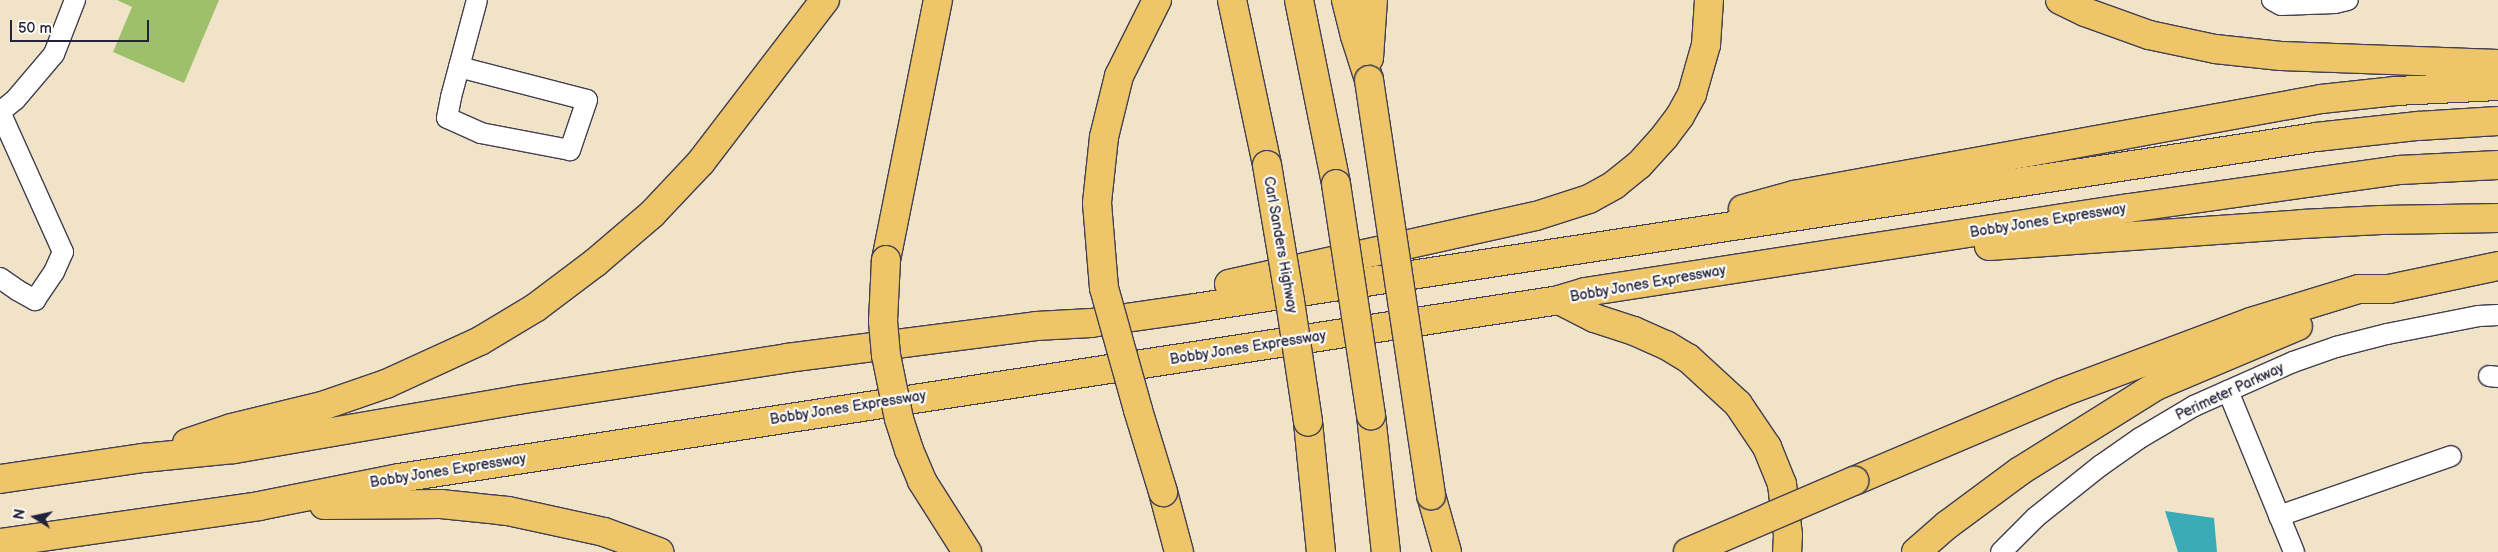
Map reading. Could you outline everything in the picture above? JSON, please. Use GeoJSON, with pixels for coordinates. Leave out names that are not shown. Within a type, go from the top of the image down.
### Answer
{"type":"FeatureCollection","features":[{"type":"Feature","properties":{"kind":"highway"},"geometry":{"type":"LineString","coordinates":[[143,458],[231,428],[325,405],[386,384],[480,341],[535,308],[596,262],[652,214],[702,162],[824,0]]}},
{"type":"Feature","properties":{"kind":"highway"},"geometry":{"type":"LineString","coordinates":[[938,0],[886,260],[883,321],[886,355],[897,410],[909,450],[922,481],[938,510],[967,552]]}},
{"type":"Feature","properties":{"kind":"highway"},"geometry":{"type":"LineString","coordinates":[[1157,0],[1119,76],[1104,137],[1097,203],[1104,288],[1179,552]]}},
{"type":"Feature","properties":{"kind":"highway","name":"Carl Sanders Highway"},"geometry":{"type":"LineString","coordinates":[[1232,0],[1267,165],[1290,301],[1308,422],[1320,552]]}},
{"type":"Feature","properties":{"kind":"highway"},"geometry":{"type":"LineString","coordinates":[[1299,0],[1336,184],[1371,416],[1386,552]]}},
{"type":"Feature","properties":{"kind":"highway"},"geometry":{"type":"LineString","coordinates":[[1346,0],[1369,80]]}},
{"type":"Feature","properties":{"kind":"highway"},"geometry":{"type":"LineString","coordinates":[[1373,0],[1369,34],[1369,80],[1431,494],[1447,552]]}},
{"type":"Feature","properties":{"kind":"highway"},"geometry":{"type":"LineString","coordinates":[[1036,326],[1087,310],[1262,278],[1526,218],[1589,199],[1614,185],[1639,165],[1680,116],[1692,94],[1699,73],[1707,36],[1709,0]]}},
{"type":"Feature","properties":{"kind":"highway"},"geometry":{"type":"LineString","coordinates":[[2060,0],[2085,12],[2149,35],[2215,49],[2281,56],[2498,64]]}},
{"type":"Feature","properties":{"kind":"highway"},"geometry":{"type":"LineString","coordinates":[[1636,240],[1794,195],[2321,99],[2396,91],[2498,86]]}},
{"type":"Feature","properties":{"kind":"highway"},"geometry":{"type":"LineString","coordinates":[[0,478],[143,458],[234,449],[516,400],[768,361],[1036,326],[1090,323],[2316,137],[2418,126],[2498,121]]}},
{"type":"Feature","properties":{"kind":"highway","name":"Bobby Jones Expressway"},"geometry":{"type":"LineString","coordinates":[[0,543],[259,506],[399,478],[1559,300],[1585,292],[1808,257],[2333,178],[2400,170],[2498,165]]}},
{"type":"Feature","properties":{"kind":"highway"},"geometry":{"type":"LineString","coordinates":[[1808,257],[2302,224],[2381,220],[2498,218]]}},
{"type":"Feature","properties":{"kind":"highway"},"geometry":{"type":"LineString","coordinates":[[1688,552],[2061,393],[2189,344],[2358,289],[2389,288],[2498,266]]}},
{"type":"Feature","properties":{"kind":"highway"},"geometry":{"type":"LineString","coordinates":[[1916,552],[1947,525],[2020,471],[2156,386],[2266,337],[2360,304],[2389,288]]}},
{"type":"Feature","properties":{"kind":"highway"},"geometry":{"type":"LineString","coordinates":[[1559,300],[1594,318],[1634,330],[1666,345],[1688,358],[1738,404],[1767,448],[1782,484],[1788,536],[1787,552]]}},
{"type":"Feature","properties":{"kind":"highway"},"geometry":{"type":"LineString","coordinates":[[1431,494],[1428,514],[1432,552]]}},
{"type":"Feature","properties":{"kind":"highway"},"geometry":{"type":"LineString","coordinates":[[259,506],[441,504],[500,510],[604,532],[659,552]]}},
{"type":"Feature","properties":{"kind":"street"},"geometry":{"type":"LineString","coordinates":[[0,278],[16,290],[35,300],[54,272],[63,252],[7,148],[0,112],[14,100],[54,54],[76,0]]}},
{"type":"Feature","properties":{"kind":"street"},"geometry":{"type":"LineString","coordinates":[[459,67],[587,100],[570,150],[481,133],[447,118],[459,67],[477,0]]}},
{"type":"Feature","properties":{"kind":"street"},"geometry":{"type":"LineString","coordinates":[[2272,0],[2281,6],[2335,3],[2348,0]]}},
{"type":"Feature","properties":{"kind":"street","name":"Perimeter Parkway"},"geometry":{"type":"LineString","coordinates":[[2001,552],[2036,517],[2100,466],[2140,438],[2194,406],[2293,362],[2336,347],[2387,334],[2479,316],[2498,315]]}},
{"type":"Feature","properties":{"kind":"street"},"geometry":{"type":"LineString","coordinates":[[2228,391],[2294,552]]}},
{"type":"Feature","properties":{"kind":"street"},"geometry":{"type":"LineString","coordinates":[[2279,516],[2451,456]]}},
{"type":"Feature","properties":{"kind":"green space"},"geometry":{"type":"Polygon","coordinates":[[[117,0],[219,0],[184,83],[113,52],[132,7],[117,0]]]}},
{"type":"Feature","properties":{"kind":"water"},"geometry":{"type":"Polygon","coordinates":[[[2165,511],[2214,518],[2217,552],[2178,552],[2165,511]]]}}]}
